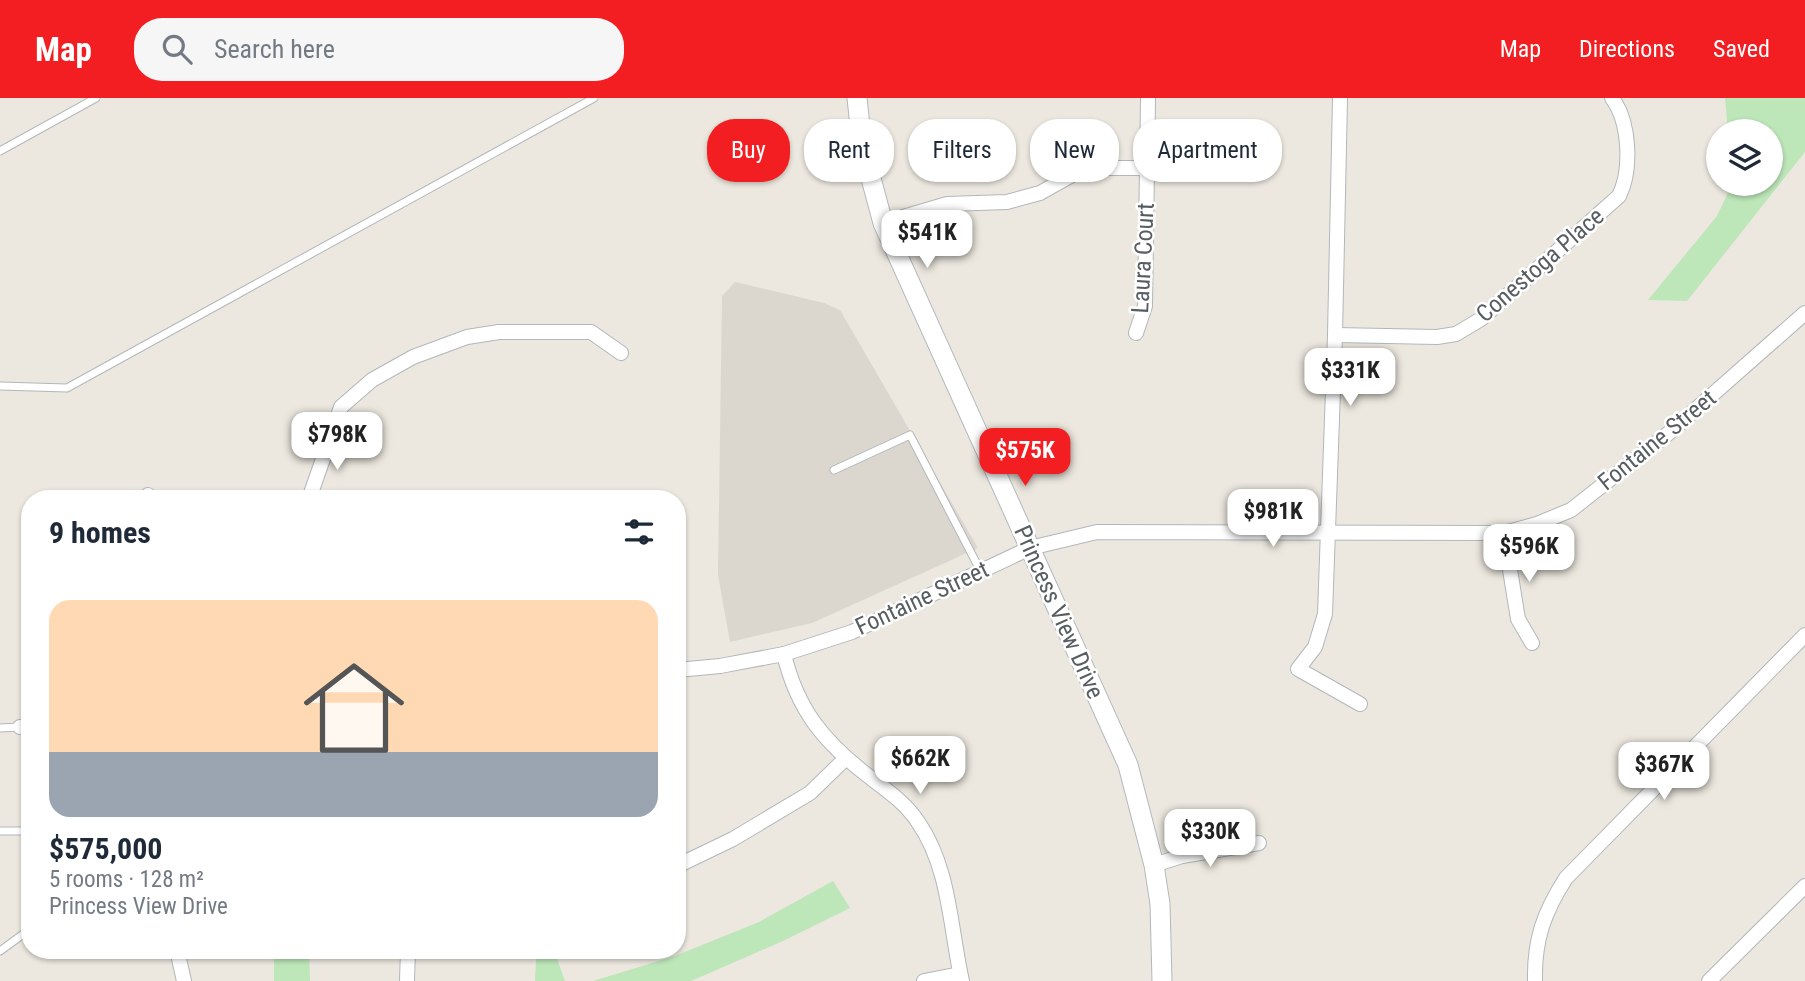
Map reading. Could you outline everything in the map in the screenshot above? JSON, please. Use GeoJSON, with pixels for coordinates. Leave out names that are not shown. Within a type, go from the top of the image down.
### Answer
{"type":"FeatureCollection","features":[{"type":"Feature","properties":{"kind":"main road","name":"Princess View Drive"},"geometry":{"type":"LineString","coordinates":[[857,98],[862,145],[883,223],[1128,765],[1154,865],[1160,904],[1162,981]]}},
{"type":"Feature","properties":{"kind":"street","name":"Laura Court"},"geometry":{"type":"LineString","coordinates":[[1148,98],[1148,119]]}},
{"type":"Feature","properties":{"kind":"street"},"geometry":{"type":"LineString","coordinates":[[1340,98],[1325,614],[1315,647],[1298,669],[1360,704]]}},
{"type":"Feature","properties":{"kind":"street","name":"Conestoga Place"},"geometry":{"type":"LineString","coordinates":[[1335,335],[1437,337],[1456,334],[1481,319],[1619,196],[1625,184],[1628,156],[1626,136],[1612,98]]}},
{"type":"Feature","properties":{"kind":"street"},"geometry":{"type":"LineString","coordinates":[[883,223],[947,204],[1007,202],[1040,193],[1090,168],[1133,168]]}},
{"type":"Feature","properties":{"kind":"street","name":"Laura Court"},"geometry":{"type":"LineString","coordinates":[[1136,333],[1145,306],[1147,182]]}},
{"type":"Feature","properties":{"kind":"street","name":"Fontaine Street"},"geometry":{"type":"LineString","coordinates":[[686,669],[784,654],[852,632],[1030,548],[1097,532],[1504,533],[1537,524],[1571,510],[1670,432],[1805,313]]}},
{"type":"Feature","properties":{"kind":"street"},"geometry":{"type":"LineString","coordinates":[[312,490],[341,407],[372,380],[413,357],[467,337],[499,332],[591,332],[621,353]]}},
{"type":"Feature","properties":{"kind":"street"},"geometry":{"type":"LineString","coordinates":[[1504,533],[1518,619],[1532,643]]}},
{"type":"Feature","properties":{"kind":"street"},"geometry":{"type":"LineString","coordinates":[[1535,981],[1542,923],[1548,906],[1566,878],[1805,635]]}},
{"type":"Feature","properties":{"kind":"street"},"geometry":{"type":"LineString","coordinates":[[784,654],[789,676],[799,698],[825,738],[902,802],[918,822],[939,861],[961,977],[923,981]]}},
{"type":"Feature","properties":{"kind":"street"},"geometry":{"type":"LineString","coordinates":[[686,862],[733,839],[810,793],[846,758]]}},
{"type":"Feature","properties":{"kind":"street"},"geometry":{"type":"LineString","coordinates":[[1154,865],[1182,856],[1259,843]]}},
{"type":"Feature","properties":{"kind":"street"},"geometry":{"type":"LineString","coordinates":[[1709,981],[1805,886]]}},
{"type":"Feature","properties":{"kind":"street"},"geometry":{"type":"LineString","coordinates":[[179,959],[184,981]]}},
{"type":"Feature","properties":{"kind":"street"},"geometry":{"type":"LineString","coordinates":[[407,981],[408,959]]}},
{"type":"Feature","properties":{"kind":"lane"},"geometry":{"type":"LineString","coordinates":[[0,151],[96,98]]}},
{"type":"Feature","properties":{"kind":"lane"},"geometry":{"type":"LineString","coordinates":[[0,386],[67,388],[594,98]]}},
{"type":"Feature","properties":{"kind":"lane"},"geometry":{"type":"LineString","coordinates":[[834,470],[910,435],[980,570]]}},
{"type":"Feature","properties":{"kind":"lane"},"geometry":{"type":"LineString","coordinates":[[0,728],[21,727]]}},
{"type":"Feature","properties":{"kind":"lane"},"geometry":{"type":"LineString","coordinates":[[0,831],[21,831]]}},
{"type":"Feature","properties":{"kind":"lane"},"geometry":{"type":"LineString","coordinates":[[0,951],[21,936]]}},
{"type":"Feature","properties":{"kind":"shaded area"},"geometry":{"type":"Polygon","coordinates":[[[735,282],[824,303],[840,310],[978,548],[812,623],[730,642],[718,575],[722,296],[735,282]]]}},
{"type":"Feature","properties":{"kind":"green space"},"geometry":{"type":"Polygon","coordinates":[[[1725,98],[1805,98],[1805,152],[1783,180],[1783,119],[1727,119],[1725,98]]]}},
{"type":"Feature","properties":{"kind":"green space"},"geometry":{"type":"Polygon","coordinates":[[[1726,196],[1770,196],[1687,301],[1648,300],[1717,216],[1726,196]]]}},
{"type":"Feature","properties":{"kind":"green space"},"geometry":{"type":"Polygon","coordinates":[[[833,881],[850,908],[691,981],[593,981],[665,959],[686,959],[686,952],[759,922],[833,881]]]}},
{"type":"Feature","properties":{"kind":"green space"},"geometry":{"type":"Polygon","coordinates":[[[274,959],[309,959],[310,981],[274,981],[274,959]]]}},
{"type":"Feature","properties":{"kind":"green space"},"geometry":{"type":"Polygon","coordinates":[[[557,959],[565,981],[535,981],[536,961],[557,959]]]}}]}
